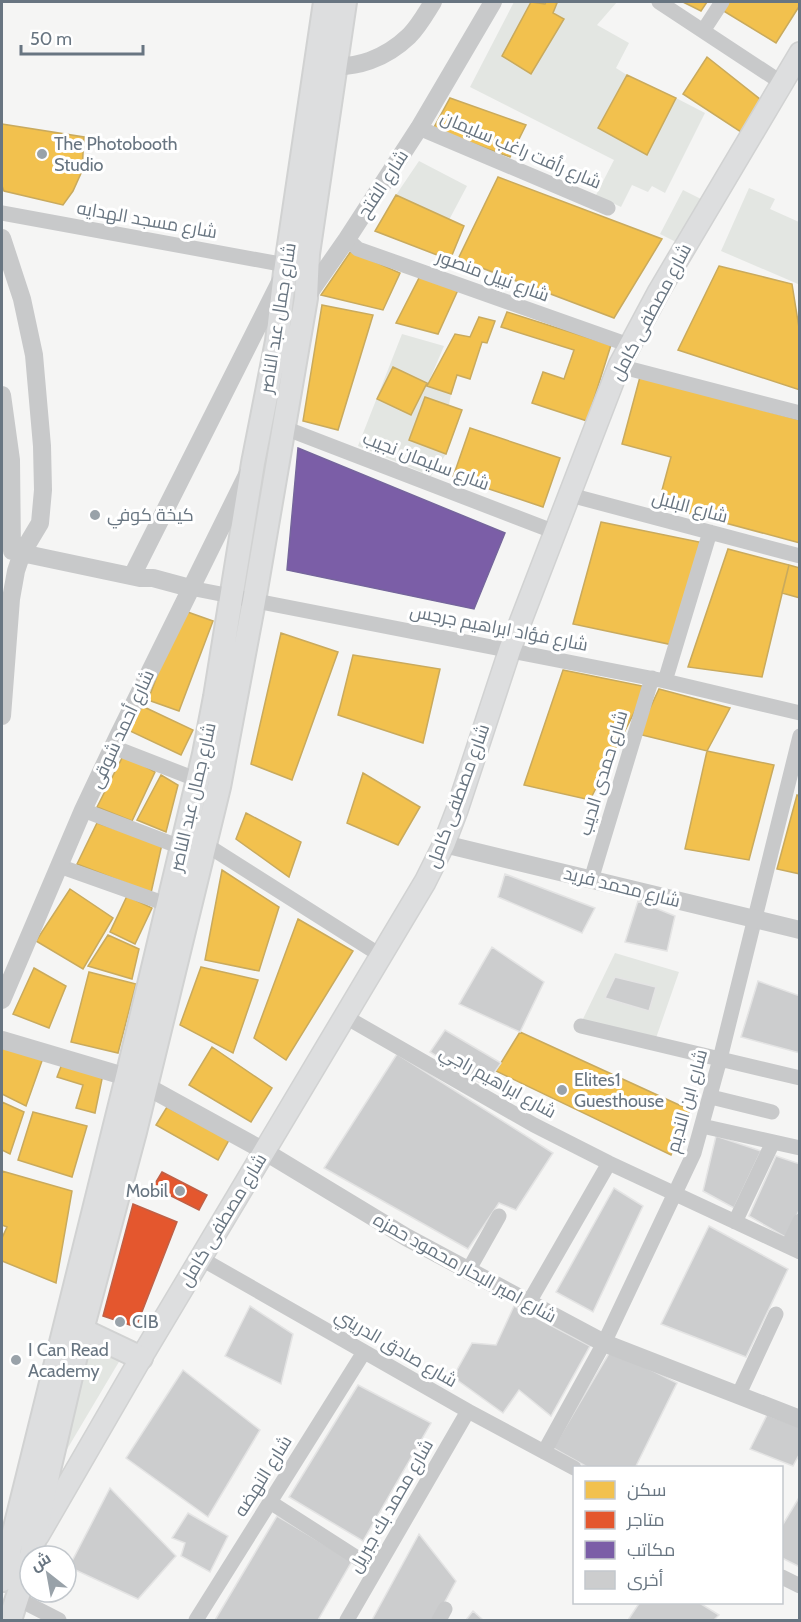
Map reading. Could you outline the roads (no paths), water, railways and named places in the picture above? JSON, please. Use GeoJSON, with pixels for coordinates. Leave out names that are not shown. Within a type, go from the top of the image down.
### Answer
{"type":"FeatureCollection","features":[{"type":"Feature","properties":{"kind":"main road","name":"شارع جمال عبد الناصر"},"geometry":{"type":"LineString","coordinates":[[2,1580],[7,1532],[73,1328],[137,1082],[205,844],[228,744],[306,298],[326,65],[325,2]]}},
{"type":"Feature","properties":{"kind":"main road","name":"شارع جمال عبد الناصر"},"geometry":{"type":"LineString","coordinates":[[137,1082],[169,904],[215,697],[253,463],[277,341],[286,269],[326,65],[345,2]]}},
{"type":"Feature","properties":{"kind":"main road","name":"شارع مصطفى كامل"},"geometry":{"type":"LineString","coordinates":[[36,1544],[141,1358],[425,882],[444,844],[510,649],[619,366],[629,345],[800,53]]}},
{"type":"Feature","properties":{"kind":"main road","name":"شارع جمال عبد الناصر"},"geometry":{"type":"LineString","coordinates":[[34,1544],[49,1470],[73,1328]]}},
{"type":"Feature","properties":{"kind":"main road"},"geometry":{"type":"LineString","coordinates":[[73,1328],[141,1358]]}},
{"type":"Feature","properties":{"kind":"main road","name":"شارع جمال عبد الناصر"},"geometry":{"type":"LineString","coordinates":[[10,1620],[18,1599]]}},
{"type":"Feature","properties":{"kind":"street"},"geometry":{"type":"LineString","coordinates":[[326,65],[352,66],[365,63],[390,51],[410,35],[433,2]]}},
{"type":"Feature","properties":{"kind":"street","name":"شارع الفتح"},"geometry":{"type":"LineString","coordinates":[[272,365],[306,298],[419,128],[493,2]]}},
{"type":"Feature","properties":{"kind":"street"},"geometry":{"type":"LineString","coordinates":[[659,2],[782,83]]}},
{"type":"Feature","properties":{"kind":"street"},"geometry":{"type":"LineString","coordinates":[[703,31],[722,2]]}},
{"type":"Feature","properties":{"kind":"street","name":"شارع رأفت راغب سليمان"},"geometry":{"type":"LineString","coordinates":[[419,128],[608,207]]}},
{"type":"Feature","properties":{"kind":"street","name":"شارع مسجد الهدايه"},"geometry":{"type":"LineString","coordinates":[[2,213],[286,269]]}},
{"type":"Feature","properties":{"kind":"street"},"geometry":{"type":"LineString","coordinates":[[2,238],[21,299],[34,355],[42,446],[43,490],[40,523],[12,551]]}},
{"type":"Feature","properties":{"kind":"street","name":"شارع نبيل منصور"},"geometry":{"type":"LineString","coordinates":[[347,239],[358,249],[629,345]]}},
{"type":"Feature","properties":{"kind":"street"},"geometry":{"type":"LineString","coordinates":[[132,576],[286,269]]}},
{"type":"Feature","properties":{"kind":"street"},"geometry":{"type":"LineString","coordinates":[[619,366],[800,413]]}},
{"type":"Feature","properties":{"kind":"street"},"geometry":{"type":"LineString","coordinates":[[2,395],[11,460],[12,551],[16,571],[11,599],[2,716]]}},
{"type":"Feature","properties":{"kind":"street","name":"شارع سليمان نجيب"},"geometry":{"type":"LineString","coordinates":[[282,427],[555,532]]}},
{"type":"Feature","properties":{"kind":"street","name":"شارع أحمد شوقى"},"geometry":{"type":"LineString","coordinates":[[2,1000],[83,810],[253,463]]}},
{"type":"Feature","properties":{"kind":"street","name":"شارع البلبل"},"geometry":{"type":"LineString","coordinates":[[570,495],[800,556]]}},
{"type":"Feature","properties":{"kind":"street","name":"شارع حمدى الديب"},"geometry":{"type":"LineString","coordinates":[[591,880],[710,532]]}},
{"type":"Feature","properties":{"kind":"street"},"geometry":{"type":"LineString","coordinates":[[12,551],[132,576],[153,578],[190,588]]}},
{"type":"Feature","properties":{"kind":"street","name":"شارع فؤاد ابراهيم جرجس"},"geometry":{"type":"LineString","coordinates":[[190,588],[659,679],[800,713]]}},
{"type":"Feature","properties":{"kind":"street","name":"شارع ابن النديم"},"geometry":{"type":"LineString","coordinates":[[544,1452],[604,1343],[694,1153],[711,1097],[800,736]]}},
{"type":"Feature","properties":{"kind":"street"},"geometry":{"type":"LineString","coordinates":[[113,747],[198,780]]}},
{"type":"Feature","properties":{"kind":"street"},"geometry":{"type":"LineString","coordinates":[[83,810],[183,848]]}},
{"type":"Feature","properties":{"kind":"street"},"geometry":{"type":"LineString","coordinates":[[205,844],[380,956]]}},
{"type":"Feature","properties":{"kind":"street","name":"شارع محمد فريد"},"geometry":{"type":"LineString","coordinates":[[444,844],[800,930]]}},
{"type":"Feature","properties":{"kind":"street"},"geometry":{"type":"LineString","coordinates":[[59,866],[169,904]]}},
{"type":"Feature","properties":{"kind":"street","name":"شارع ابراهيم راجي"},"geometry":{"type":"LineString","coordinates":[[344,1016],[534,1125],[676,1195],[794,1249]]}},
{"type":"Feature","properties":{"kind":"street"},"geometry":{"type":"LineString","coordinates":[[581,1026],[800,1078]]}},
{"type":"Feature","properties":{"kind":"street","name":"شارع امير البحار محمود حمزه"},"geometry":{"type":"LineString","coordinates":[[2,1040],[137,1082],[264,1151],[468,1271],[604,1343],[800,1419]]}},
{"type":"Feature","properties":{"kind":"street"},"geometry":{"type":"LineString","coordinates":[[711,1097],[772,1112]]}},
{"type":"Feature","properties":{"kind":"street"},"geometry":{"type":"LineString","coordinates":[[702,1126],[800,1148]]}},
{"type":"Feature","properties":{"kind":"street"},"geometry":{"type":"LineString","coordinates":[[735,1222],[773,1142]]}},
{"type":"Feature","properties":{"kind":"street"},"geometry":{"type":"LineString","coordinates":[[528,1304],[609,1163]]}},
{"type":"Feature","properties":{"kind":"street"},"geometry":{"type":"LineString","coordinates":[[468,1271],[499,1216]]}},
{"type":"Feature","properties":{"kind":"street"},"geometry":{"type":"LineString","coordinates":[[794,1249],[800,1221]]}},
{"type":"Feature","properties":{"kind":"street","name":"شارع صادق الدريني"},"geometry":{"type":"LineString","coordinates":[[200,1258],[468,1411],[573,1467]]}},
{"type":"Feature","properties":{"kind":"street"},"geometry":{"type":"LineString","coordinates":[[738,1396],[776,1314]]}},
{"type":"Feature","properties":{"kind":"street","name":"شارع النهضه"},"geometry":{"type":"LineString","coordinates":[[196,1620],[364,1352]]}},
{"type":"Feature","properties":{"kind":"street","name":"شارع محمد بك جبريل"},"geometry":{"type":"LineString","coordinates":[[347,1620],[468,1411]]}},
{"type":"Feature","properties":{"kind":"street"},"geometry":{"type":"LineString","coordinates":[[270,1502],[376,1570]]}},
{"type":"Feature","properties":{"kind":"street"},"geometry":{"type":"LineString","coordinates":[[783,1578],[800,1586]]}},
{"type":"Feature","properties":{"kind":"street"},"geometry":{"type":"LineString","coordinates":[[28,1604],[59,1620]]}},
{"type":"Feature","properties":{"kind":"place","name":"The Photobooth Studio"},"geometry":{"type":"Point","coordinates":[42,154]}},
{"type":"Feature","properties":{"kind":"place","name":"كيخة كوفي"},"geometry":{"type":"Point","coordinates":[95,515]}},
{"type":"Feature","properties":{"kind":"place","name":"Elites1 Guesthouse"},"geometry":{"type":"Point","coordinates":[562,1090]}},
{"type":"Feature","properties":{"kind":"place","name":"Mobil"},"geometry":{"type":"Point","coordinates":[180,1191]}},
{"type":"Feature","properties":{"kind":"place","name":"CIB"},"geometry":{"type":"Point","coordinates":[120,1322]}},
{"type":"Feature","properties":{"kind":"place","name":"I Can Read Academy"},"geometry":{"type":"Point","coordinates":[16,1360]}}]}
